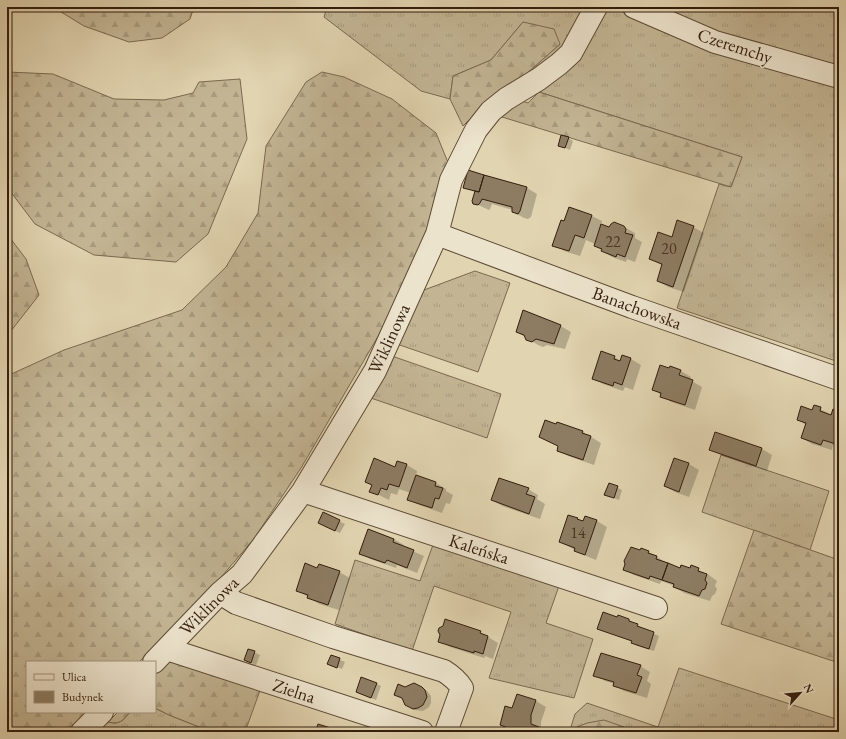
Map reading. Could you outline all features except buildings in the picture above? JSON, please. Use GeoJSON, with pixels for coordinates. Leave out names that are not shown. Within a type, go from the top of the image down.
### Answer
{"type":"FeatureCollection","features":[{"type":"Feature","properties":{"kind":"street","name":"Wiklinowa"},"geometry":{"type":"LineString","coordinates":[[160,656],[220,593],[242,574],[303,491],[375,371],[437,234],[452,180],[476,130],[491,112],[506,99],[539,79],[572,53],[596,7]]}},
{"type":"Feature","properties":{"kind":"street","name":"Czeremchy"},"geometry":{"type":"LineString","coordinates":[[634,7],[715,42],[839,77]]}},
{"type":"Feature","properties":{"kind":"street","name":"Banachowska"},"geometry":{"type":"LineString","coordinates":[[437,234],[632,307],[839,379]]}},
{"type":"Feature","properties":{"kind":"street","name":"Kaleńska"},"geometry":{"type":"LineString","coordinates":[[303,491],[656,608]]}},
{"type":"Feature","properties":{"kind":"street"},"geometry":{"type":"LineString","coordinates":[[220,593],[236,603],[333,637],[444,672],[453,677],[458,681],[462,688],[446,732]]}},
{"type":"Feature","properties":{"kind":"street","name":"Zielna"},"geometry":{"type":"LineString","coordinates":[[160,656],[422,732]]}},
{"type":"Feature","properties":{"kind":"street"},"geometry":{"type":"LineString","coordinates":[[82,732],[101,713]]}},
{"type":"Feature","properties":{"kind":"green space"},"geometry":{"type":"Polygon","coordinates":[[[53,7],[194,7],[190,19],[162,38],[129,42],[84,26],[53,7]]]}},
{"type":"Feature","properties":{"kind":"green space"},"geometry":{"type":"Polygon","coordinates":[[[327,7],[839,7],[839,362],[677,308],[719,184],[731,187],[742,157],[539,92],[525,75],[560,44],[523,22],[491,60],[453,76],[450,99],[421,91],[324,17],[327,7]]]}},
{"type":"Feature","properties":{"kind":"green space"},"geometry":{"type":"Polygon","coordinates":[[[523,22],[554,29],[560,44],[525,75],[497,92],[463,126],[450,99],[453,76],[491,60],[523,22]]]}},
{"type":"Feature","properties":{"kind":"green space"},"geometry":{"type":"Polygon","coordinates":[[[7,72],[53,74],[114,99],[164,100],[193,93],[199,82],[240,79],[247,139],[208,234],[176,262],[94,255],[35,224],[7,187],[7,72]]]}},
{"type":"Feature","properties":{"kind":"green space"},"geometry":{"type":"Polygon","coordinates":[[[322,72],[344,77],[392,99],[436,133],[449,165],[434,222],[387,321],[301,468],[253,540],[191,612],[140,661],[26,661],[26,713],[86,713],[66,732],[7,732],[7,376],[64,350],[182,310],[226,267],[258,213],[266,146],[306,82],[322,72]]]}},
{"type":"Feature","properties":{"kind":"green space"},"geometry":{"type":"Polygon","coordinates":[[[539,92],[742,157],[731,187],[502,117],[519,100],[528,103],[539,92]]]}},
{"type":"Feature","properties":{"kind":"green space"},"geometry":{"type":"Polygon","coordinates":[[[7,234],[26,259],[39,295],[7,336],[7,234]]]}},
{"type":"Feature","properties":{"kind":"green space"},"geometry":{"type":"Polygon","coordinates":[[[475,271],[510,283],[478,372],[394,343],[424,290],[475,271]]]}},
{"type":"Feature","properties":{"kind":"green space"},"geometry":{"type":"Polygon","coordinates":[[[389,355],[501,394],[487,438],[368,397],[389,355]]]}},
{"type":"Feature","properties":{"kind":"green space"},"geometry":{"type":"Polygon","coordinates":[[[721,455],[829,491],[810,550],[702,512],[721,455]]]}},
{"type":"Feature","properties":{"kind":"green space"},"geometry":{"type":"Polygon","coordinates":[[[754,530],[839,560],[839,663],[721,624],[754,530]]]}},
{"type":"Feature","properties":{"kind":"green space"},"geometry":{"type":"Polygon","coordinates":[[[434,542],[560,583],[546,623],[593,639],[574,698],[489,678],[511,612],[434,586],[412,651],[335,624],[355,560],[420,581],[434,542]]]}},
{"type":"Feature","properties":{"kind":"green space"},"geometry":{"type":"Polygon","coordinates":[[[174,659],[262,685],[245,732],[212,732],[156,708],[156,673],[166,663],[174,659]]]}},
{"type":"Feature","properties":{"kind":"green space"},"geometry":{"type":"Polygon","coordinates":[[[679,668],[839,720],[839,732],[630,732],[624,727],[570,730],[575,714],[587,703],[658,727],[679,668]]]}},
{"type":"Feature","properties":{"kind":"green space"},"geometry":{"type":"Polygon","coordinates":[[[156,708],[212,732],[97,732],[108,722],[118,723],[129,713],[156,713],[156,708]]]}},
{"type":"Feature","properties":{"kind":"green space"},"geometry":{"type":"Polygon","coordinates":[[[117,713],[129,713],[118,723],[108,722],[117,713]]]}},
{"type":"Feature","properties":{"kind":"green space"},"geometry":{"type":"Polygon","coordinates":[[[604,720],[624,727],[630,732],[569,732],[570,730],[587,723],[604,720]]]}},
{"type":"Feature","properties":{"kind":"green space"},"geometry":{"type":"Polygon","coordinates":[[[369,722],[396,732],[365,732],[369,722]]]}}]}
